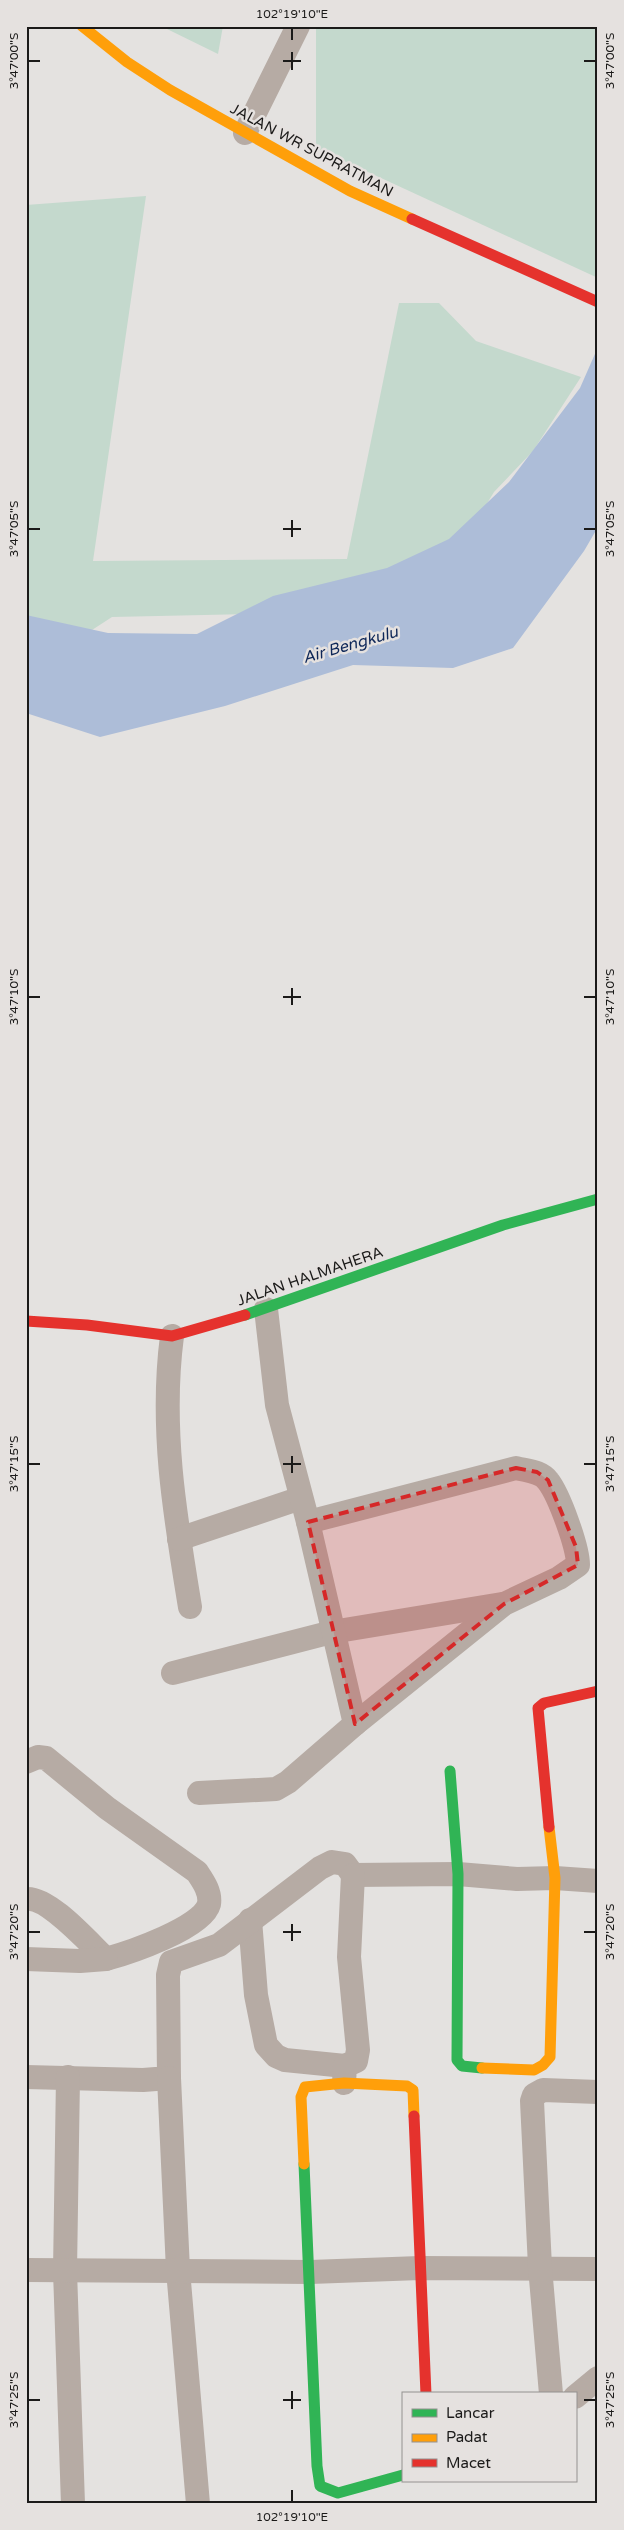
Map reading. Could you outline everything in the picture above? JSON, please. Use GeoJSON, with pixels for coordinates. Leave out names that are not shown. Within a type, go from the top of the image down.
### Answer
{"type":"FeatureCollection","features":[{"type":"Feature","properties":{"kind":"main road","name":"JALAN WR SUPRATMAN"},"geometry":{"type":"LineString","coordinates":[[82,26],[126,62],[245,133],[350,191],[597,302]]}},
{"type":"Feature","properties":{"kind":"main road","name":"JALAN HALMAHERA"},"geometry":{"type":"LineString","coordinates":[[26,1321],[87,1325],[172,1336],[266,1309],[503,1225],[598,1200]]}},
{"type":"Feature","properties":{"kind":"main road"},"geometry":{"type":"LineString","coordinates":[[450,1771],[458,1874],[457,2060],[462,2066],[469,2068],[534,2070],[544,2065],[550,2057],[555,1878],[537,1715],[538,1708],[544,1703],[598,1691]]}},
{"type":"Feature","properties":{"kind":"main road"},"geometry":{"type":"LineString","coordinates":[[402,2475],[338,2493],[328,2492],[320,2486],[317,2471],[310,2272],[301,2097],[304,2087],[309,2085],[344,2075],[407,2086],[413,2090],[426,2392]]}},
{"type":"Feature","properties":{"kind":"street"},"geometry":{"type":"LineString","coordinates":[[245,133],[298,26]]}},
{"type":"Feature","properties":{"kind":"street"},"geometry":{"type":"LineString","coordinates":[[266,1309],[278,1405],[308,1522],[332,1632],[355,1724]]}},
{"type":"Feature","properties":{"kind":"street"},"geometry":{"type":"LineString","coordinates":[[172,1336],[167,1377],[168,1460],[190,1606]]}},
{"type":"Feature","properties":{"kind":"street"},"geometry":{"type":"LineString","coordinates":[[199,1792],[276,1789],[288,1782],[355,1724],[504,1604],[559,1578],[578,1565],[576,1547],[548,1480],[537,1472],[516,1468],[308,1522]]}},
{"type":"Feature","properties":{"kind":"street"},"geometry":{"type":"LineString","coordinates":[[179,1538],[302,1498]]}},
{"type":"Feature","properties":{"kind":"street"},"geometry":{"type":"LineString","coordinates":[[173,1673],[332,1632],[504,1604]]}},
{"type":"Feature","properties":{"kind":"street"},"geometry":{"type":"LineString","coordinates":[[26,1762],[38,1757],[46,1758],[107,1808],[197,1872],[205,1883],[208,1905],[180,1930],[136,1951],[106,1959],[80,1961],[26,1959]]}},
{"type":"Feature","properties":{"kind":"street"},"geometry":{"type":"LineString","coordinates":[[171,1962],[219,1946],[250,1920],[326,1865],[332,1862],[345,1864],[353,1875],[349,1957],[358,2050],[356,2061],[344,2075],[285,2060],[276,2056],[266,2046],[256,1995],[250,1920]]}},
{"type":"Feature","properties":{"kind":"street"},"geometry":{"type":"LineString","coordinates":[[353,1875],[458,1874],[517,1879],[555,1878],[598,1881]]}},
{"type":"Feature","properties":{"kind":"street"},"geometry":{"type":"LineString","coordinates":[[26,1899],[35,1898],[51,1908],[106,1959]]}},
{"type":"Feature","properties":{"kind":"street"},"geometry":{"type":"LineString","coordinates":[[166,1937],[171,1962],[168,1975],[168,2078],[178,2270],[198,2504]]}},
{"type":"Feature","properties":{"kind":"street"},"geometry":{"type":"LineString","coordinates":[[26,2077],[143,2080],[168,2078]]}},
{"type":"Feature","properties":{"kind":"street"},"geometry":{"type":"LineString","coordinates":[[68,2077],[65,2270],[73,2504]]}},
{"type":"Feature","properties":{"kind":"street"},"geometry":{"type":"LineString","coordinates":[[551,2392],[540,2268],[532,2101],[534,2095],[544,2090],[598,2092]]}},
{"type":"Feature","properties":{"kind":"street"},"geometry":{"type":"LineString","coordinates":[[26,2270],[310,2272],[420,2268],[598,2269]]}},
{"type":"Feature","properties":{"kind":"street"},"geometry":{"type":"LineString","coordinates":[[576,2395],[598,2378]]}},
{"type":"Feature","properties":{"kind":"highlighted area"},"geometry":{"type":"Polygon","coordinates":[[[516,1468],[537,1472],[548,1480],[555,1494],[576,1547],[578,1565],[504,1604],[355,1724],[308,1522],[516,1468]]]}},
{"type":"Feature","properties":{"kind":"green space"},"geometry":{"type":"Polygon","coordinates":[[[154,26],[223,26],[218,54],[167,29],[154,26]]]}},
{"type":"Feature","properties":{"kind":"green space"},"geometry":{"type":"Polygon","coordinates":[[[316,26],[598,26],[598,278],[316,148],[316,26]]]}},
{"type":"Feature","properties":{"kind":"green space"},"geometry":{"type":"Polygon","coordinates":[[[146,196],[93,561],[347,559],[399,303],[439,303],[476,341],[581,377],[533,451],[494,492],[453,559],[250,614],[112,617],[55,654],[26,639],[26,205],[146,196]]]}},
{"type":"Feature","properties":{"kind":"water","name":"Air Bengkulu"},"geometry":{"type":"Polygon","coordinates":[[[598,347],[598,527],[584,551],[513,648],[453,668],[353,665],[225,706],[100,737],[26,713],[26,615],[108,633],[197,634],[273,596],[387,568],[449,539],[509,482],[580,388],[598,347]]]}},
{"type":"Feature","properties":{"kind":"traffic: fast"},"geometry":{"type":"LineString","coordinates":[[245,1315],[503,1225],[598,1199]]}},
{"type":"Feature","properties":{"kind":"traffic: fast"},"geometry":{"type":"LineString","coordinates":[[450,1771],[458,1874],[457,2060],[462,2066],[482,2068]]}},
{"type":"Feature","properties":{"kind":"traffic: fast"},"geometry":{"type":"LineString","coordinates":[[304,2164],[317,2466],[320,2486],[338,2493],[402,2475]]}},
{"type":"Feature","properties":{"kind":"traffic: slow"},"geometry":{"type":"LineString","coordinates":[[82,26],[127,62],[170,90],[350,191],[412,219]]}},
{"type":"Feature","properties":{"kind":"traffic: slow"},"geometry":{"type":"LineString","coordinates":[[482,2068],[534,2070],[543,2065],[550,2057],[555,1878],[549,1827]]}},
{"type":"Feature","properties":{"kind":"traffic: slow"},"geometry":{"type":"LineString","coordinates":[[304,2164],[301,2097],[305,2087],[344,2083],[407,2086],[413,2090],[414,2116]]}},
{"type":"Feature","properties":{"kind":"traffic: jam"},"geometry":{"type":"LineString","coordinates":[[412,219],[598,302]]}},
{"type":"Feature","properties":{"kind":"traffic: jam"},"geometry":{"type":"LineString","coordinates":[[26,1321],[87,1325],[172,1336],[245,1315]]}},
{"type":"Feature","properties":{"kind":"traffic: jam"},"geometry":{"type":"LineString","coordinates":[[549,1827],[538,1708],[544,1703],[598,1691]]}},
{"type":"Feature","properties":{"kind":"traffic: jam"},"geometry":{"type":"LineString","coordinates":[[414,2116],[426,2392]]}}]}
